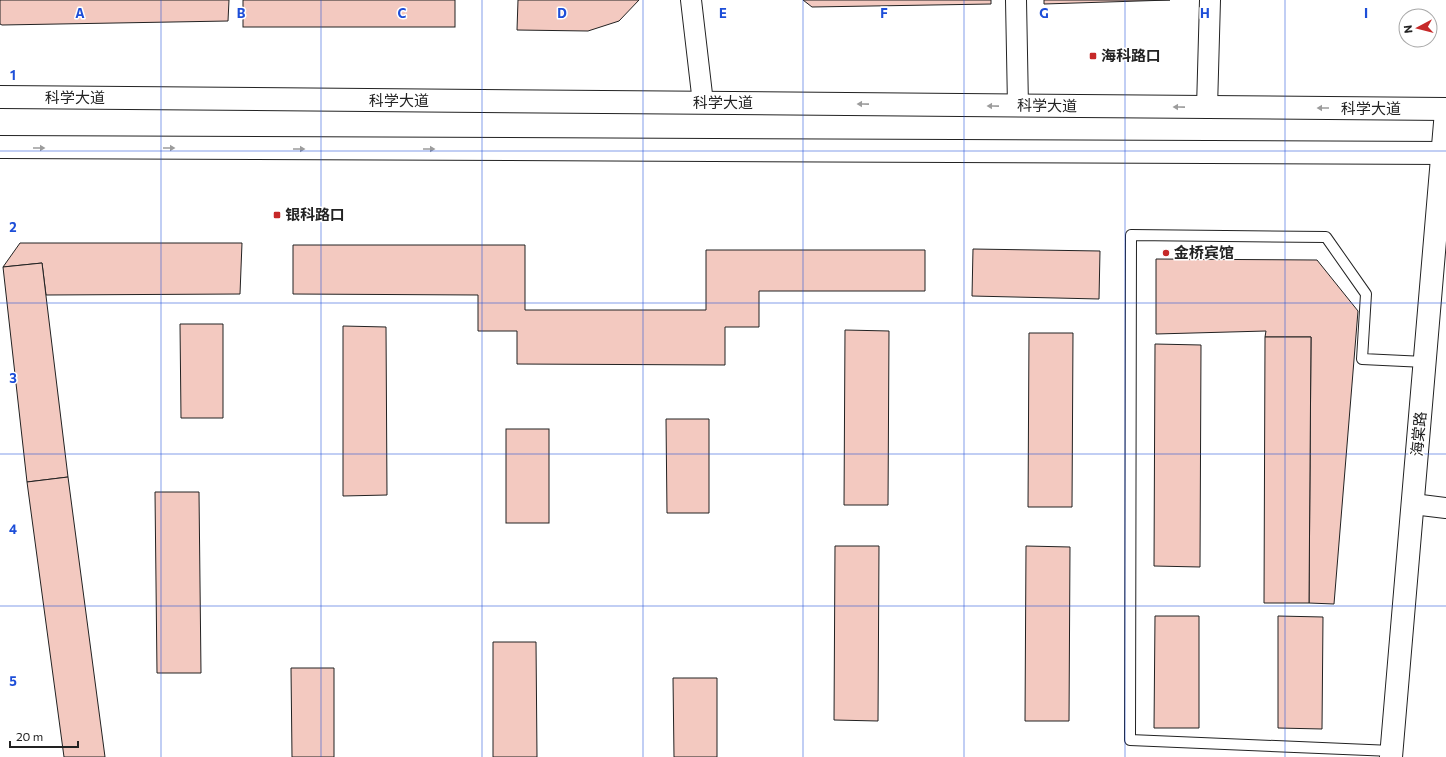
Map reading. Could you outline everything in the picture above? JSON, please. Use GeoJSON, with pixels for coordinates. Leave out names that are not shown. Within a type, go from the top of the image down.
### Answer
{"type":"FeatureCollection","features":[{"type":"Feature","properties":{"kind":"main road","name":"科学大道"},"geometry":{"type":"LineString","coordinates":[[0,97],[1446,110]]}},
{"type":"Feature","properties":{"kind":"main road","name":"海棠路"},"geometry":{"type":"LineString","coordinates":[[1392,754],[1425,362],[1445,153],[1446,110]]}},
{"type":"Feature","properties":{"kind":"main road"},"geometry":{"type":"LineString","coordinates":[[0,148],[1445,153]]}},
{"type":"Feature","properties":{"kind":"street"},"geometry":{"type":"LineString","coordinates":[[691,0],[703,103]]}},
{"type":"Feature","properties":{"kind":"street"},"geometry":{"type":"LineString","coordinates":[[1016,0],[1018,106]]}},
{"type":"Feature","properties":{"kind":"street"},"geometry":{"type":"LineString","coordinates":[[1207,108],[1210,0]]}},
{"type":"Feature","properties":{"kind":"street"},"geometry":{"type":"LineString","coordinates":[[1413,504],[1446,508]]}},
{"type":"Feature","properties":{"kind":"lane"},"geometry":{"type":"LineString","coordinates":[[1392,754],[1130,740],[1131,235],[1326,237],[1366,294],[1362,359],[1425,362]]}},
{"type":"Feature","properties":{"kind":"building"},"geometry":{"type":"Polygon","coordinates":[[[0,0],[229,0],[228,21],[2,25],[0,24],[0,0]]]}},
{"type":"Feature","properties":{"kind":"building"},"geometry":{"type":"Polygon","coordinates":[[[243,0],[455,0],[455,27],[243,27],[243,0]]]}},
{"type":"Feature","properties":{"kind":"building"},"geometry":{"type":"Polygon","coordinates":[[[518,0],[639,0],[619,21],[588,31],[517,30],[518,0]]]}},
{"type":"Feature","properties":{"kind":"building"},"geometry":{"type":"Polygon","coordinates":[[[803,0],[991,0],[991,4],[812,7],[803,0]]]}},
{"type":"Feature","properties":{"kind":"building"},"geometry":{"type":"Polygon","coordinates":[[[1044,0],[1170,0],[1044,4],[1044,0]]]}},
{"type":"Feature","properties":{"kind":"building"},"geometry":{"type":"Polygon","coordinates":[[[20,243],[242,243],[240,294],[46,295],[42,263],[3,267],[20,243]]]}},
{"type":"Feature","properties":{"kind":"building"},"geometry":{"type":"Polygon","coordinates":[[[293,245],[525,245],[525,310],[706,310],[706,250],[925,250],[925,291],[759,291],[759,327],[725,327],[725,365],[517,364],[517,331],[478,331],[478,295],[293,294],[293,245]]]}},
{"type":"Feature","properties":{"kind":"building"},"geometry":{"type":"Polygon","coordinates":[[[973,249],[1100,251],[1099,299],[972,296],[973,249]]]}},
{"type":"Feature","properties":{"kind":"building"},"geometry":{"type":"Polygon","coordinates":[[[1156,259],[1317,260],[1358,311],[1334,604],[1309,603],[1311,337],[1265,337],[1266,331],[1156,334],[1156,259]]]}},
{"type":"Feature","properties":{"kind":"building"},"geometry":{"type":"Polygon","coordinates":[[[42,263],[68,477],[27,482],[3,267],[42,263]]]}},
{"type":"Feature","properties":{"kind":"building"},"geometry":{"type":"Polygon","coordinates":[[[180,324],[223,324],[223,418],[181,418],[180,324]]]}},
{"type":"Feature","properties":{"kind":"building"},"geometry":{"type":"Polygon","coordinates":[[[343,326],[386,327],[387,495],[343,496],[343,326]]]}},
{"type":"Feature","properties":{"kind":"building"},"geometry":{"type":"Polygon","coordinates":[[[845,330],[889,331],[888,505],[844,505],[845,330]]]}},
{"type":"Feature","properties":{"kind":"building"},"geometry":{"type":"Polygon","coordinates":[[[1029,333],[1073,333],[1072,507],[1028,507],[1029,333]]]}},
{"type":"Feature","properties":{"kind":"building"},"geometry":{"type":"Polygon","coordinates":[[[1265,337],[1311,337],[1309,603],[1264,603],[1265,337]]]}},
{"type":"Feature","properties":{"kind":"building"},"geometry":{"type":"Polygon","coordinates":[[[1155,344],[1201,345],[1200,567],[1154,566],[1155,344]]]}},
{"type":"Feature","properties":{"kind":"building"},"geometry":{"type":"Polygon","coordinates":[[[666,419],[709,419],[709,513],[667,513],[666,419]]]}},
{"type":"Feature","properties":{"kind":"building"},"geometry":{"type":"Polygon","coordinates":[[[506,429],[549,429],[549,523],[506,523],[506,429]]]}},
{"type":"Feature","properties":{"kind":"building"},"geometry":{"type":"Polygon","coordinates":[[[68,477],[105,757],[64,757],[27,482],[68,477]]]}},
{"type":"Feature","properties":{"kind":"building"},"geometry":{"type":"Polygon","coordinates":[[[155,492],[199,492],[201,673],[157,673],[155,492]]]}},
{"type":"Feature","properties":{"kind":"building"},"geometry":{"type":"Polygon","coordinates":[[[835,546],[879,546],[878,721],[834,720],[835,546]]]}},
{"type":"Feature","properties":{"kind":"building"},"geometry":{"type":"Polygon","coordinates":[[[1026,546],[1070,547],[1069,721],[1025,721],[1026,546]]]}},
{"type":"Feature","properties":{"kind":"building"},"geometry":{"type":"Polygon","coordinates":[[[1155,616],[1199,616],[1199,728],[1154,728],[1155,616]]]}},
{"type":"Feature","properties":{"kind":"building"},"geometry":{"type":"Polygon","coordinates":[[[1278,616],[1323,617],[1322,729],[1278,728],[1278,616]]]}},
{"type":"Feature","properties":{"kind":"building"},"geometry":{"type":"Polygon","coordinates":[[[493,642],[536,642],[537,757],[493,757],[493,642]]]}},
{"type":"Feature","properties":{"kind":"building"},"geometry":{"type":"Polygon","coordinates":[[[291,668],[334,668],[334,757],[292,757],[291,668]]]}},
{"type":"Feature","properties":{"kind":"building"},"geometry":{"type":"Polygon","coordinates":[[[673,678],[717,678],[717,757],[674,757],[673,678]]]}},
{"type":"Feature","properties":{"kind":"place","name":"海科路口"},"geometry":{"type":"Point","coordinates":[1093,56]}},
{"type":"Feature","properties":{"kind":"place","name":"银科路口"},"geometry":{"type":"Point","coordinates":[277,215]}},
{"type":"Feature","properties":{"kind":"place","name":"金桥宾馆"},"geometry":{"type":"Point","coordinates":[1166,253]}}]}
